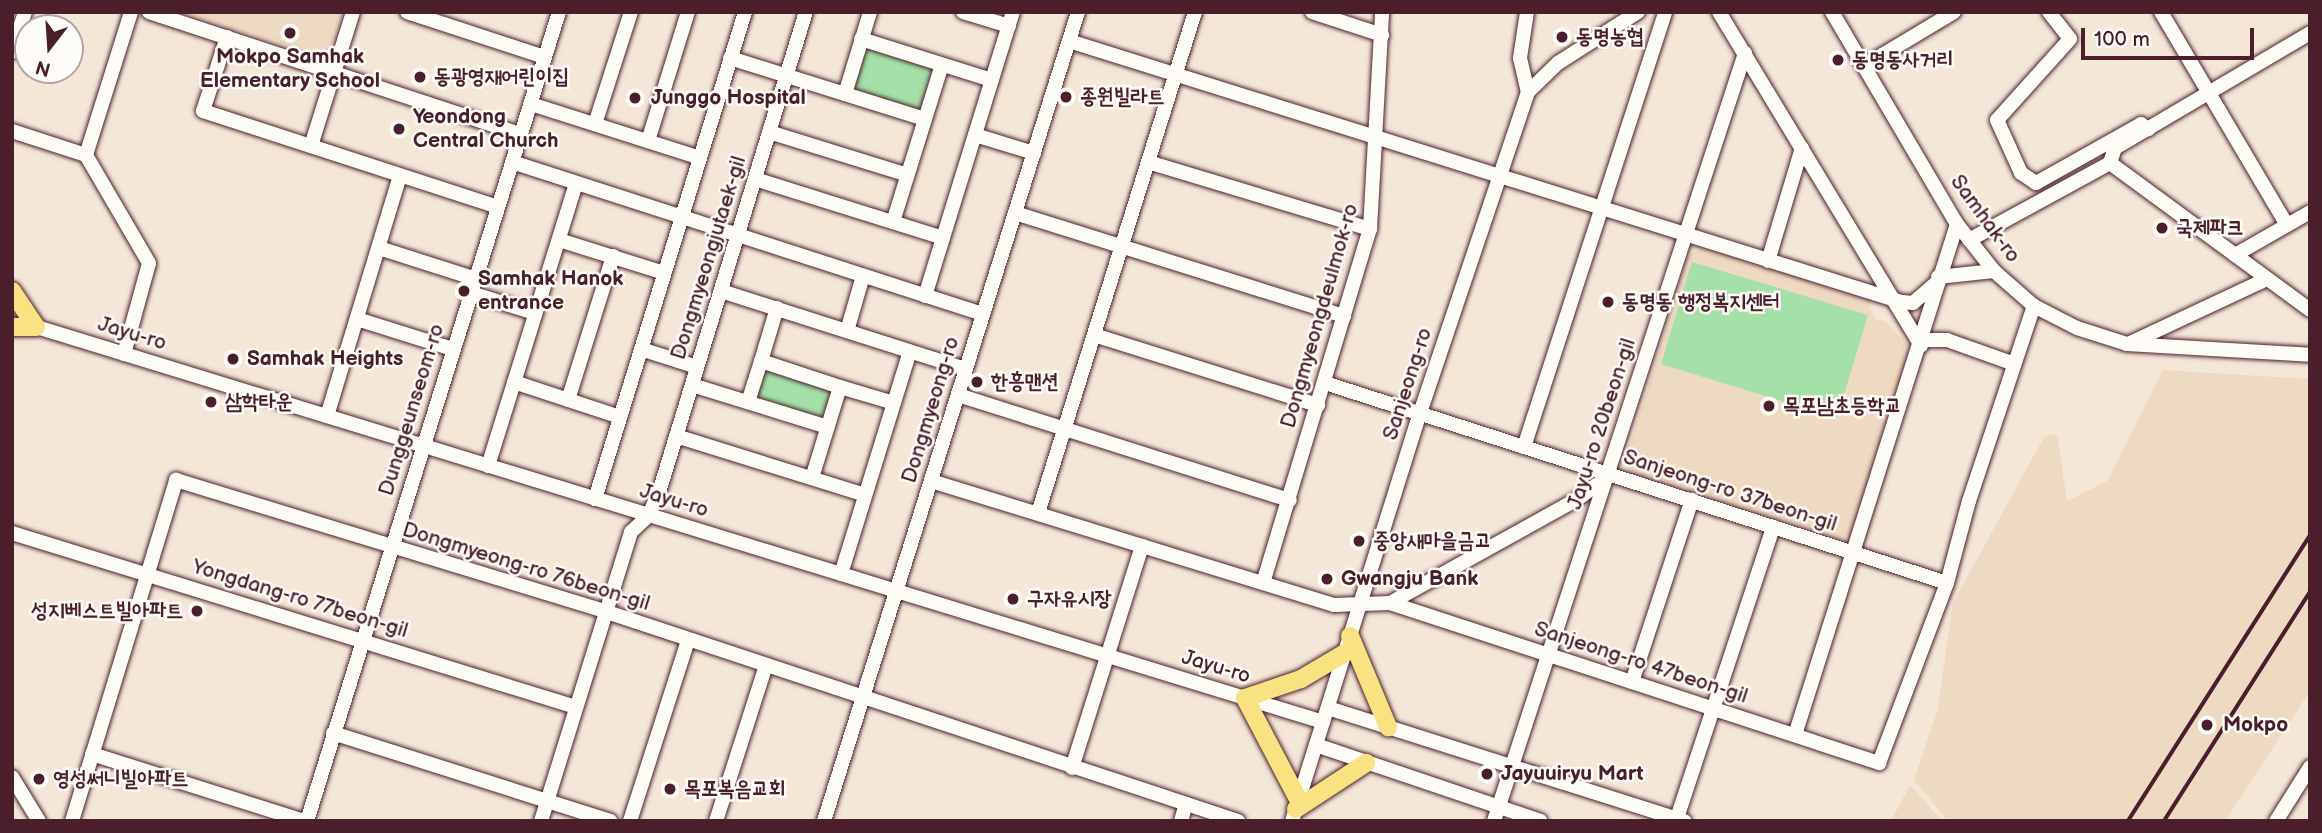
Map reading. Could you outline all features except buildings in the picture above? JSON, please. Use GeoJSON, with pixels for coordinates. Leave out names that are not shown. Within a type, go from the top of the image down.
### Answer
{"type":"FeatureCollection","features":[{"type":"Feature","properties":{"kind":"main road"},"geometry":{"type":"LineString","coordinates":[[12,291],[36,327]]}},
{"type":"Feature","properties":{"kind":"main road"},"geometry":{"type":"LineString","coordinates":[[12,327],[36,327]]}},
{"type":"Feature","properties":{"kind":"main road"},"geometry":{"type":"LineString","coordinates":[[1366,762],[1295,810],[1245,698],[1301,679],[1347,645],[1388,727]]}},
{"type":"Feature","properties":{"kind":"street"},"geometry":{"type":"LineString","coordinates":[[12,52],[25,12]]}},
{"type":"Feature","properties":{"kind":"street"},"geometry":{"type":"LineString","coordinates":[[86,155],[131,12]]}},
{"type":"Feature","properties":{"kind":"street"},"geometry":{"type":"LineString","coordinates":[[149,12],[521,134]]}},
{"type":"Feature","properties":{"kind":"street"},"geometry":{"type":"LineString","coordinates":[[311,146],[352,12]]}},
{"type":"Feature","properties":{"kind":"street"},"geometry":{"type":"LineString","coordinates":[[407,12],[545,57]]}},
{"type":"Feature","properties":{"kind":"street","name":"Dunggeunseom-ro"},"geometry":{"type":"LineString","coordinates":[[306,821],[559,12]]}},
{"type":"Feature","properties":{"kind":"street"},"geometry":{"type":"LineString","coordinates":[[596,124],[631,12]]}},
{"type":"Feature","properties":{"kind":"street"},"geometry":{"type":"LineString","coordinates":[[648,141],[688,12]]}},
{"type":"Feature","properties":{"kind":"street"},"geometry":{"type":"LineString","coordinates":[[595,499],[745,12]]}},
{"type":"Feature","properties":{"kind":"street","name":"Dongmyeongjutaek-gil"},"geometry":{"type":"LineString","coordinates":[[541,821],[631,532],[649,516],[676,436],[806,12]]}},
{"type":"Feature","properties":{"kind":"street"},"geometry":{"type":"LineString","coordinates":[[845,94],[870,12]]}},
{"type":"Feature","properties":{"kind":"street"},"geometry":{"type":"LineString","coordinates":[[925,296],[1011,19],[963,12]]}},
{"type":"Feature","properties":{"kind":"street","name":"Dongmyeong-ro"},"geometry":{"type":"LineString","coordinates":[[824,821],[1078,12]]}},
{"type":"Feature","properties":{"kind":"street"},"geometry":{"type":"LineString","coordinates":[[1038,513],[1195,12]]}},
{"type":"Feature","properties":{"kind":"street"},"geometry":{"type":"LineString","coordinates":[[1311,12],[1382,36]]}},
{"type":"Feature","properties":{"kind":"street","name":"Dongmyeongdeulmok-ro"},"geometry":{"type":"LineString","coordinates":[[1263,583],[1370,229],[1378,141],[1382,12]]}},
{"type":"Feature","properties":{"kind":"street"},"geometry":{"type":"LineString","coordinates":[[1527,12],[1520,58],[1528,92]]}},
{"type":"Feature","properties":{"kind":"street","name":"Sanjeong-ro"},"geometry":{"type":"LineString","coordinates":[[1295,810],[1420,413],[1528,92],[1558,63],[1639,12]]}},
{"type":"Feature","properties":{"kind":"street"},"geometry":{"type":"LineString","coordinates":[[1524,447],[1665,12]]}},
{"type":"Feature","properties":{"kind":"street"},"geometry":{"type":"LineString","coordinates":[[1719,12],[1895,299],[1901,319],[1922,343]]}},
{"type":"Feature","properties":{"kind":"street","name":"Samhak-ro"},"geometry":{"type":"LineString","coordinates":[[1832,12],[1957,224],[1994,271],[2034,306],[2077,328],[2127,344],[2310,355]]}},
{"type":"Feature","properties":{"kind":"street"},"geometry":{"type":"LineString","coordinates":[[1864,66],[1954,12]]}},
{"type":"Feature","properties":{"kind":"street"},"geometry":{"type":"LineString","coordinates":[[2049,12],[2070,38],[1997,120],[2021,173],[2036,183],[2141,124],[2148,129]]}},
{"type":"Feature","properties":{"kind":"street"},"geometry":{"type":"LineString","coordinates":[[2161,12],[2287,225]]}},
{"type":"Feature","properties":{"kind":"street"},"geometry":{"type":"LineString","coordinates":[[1969,240],[2110,163],[2115,148],[2310,33]]}},
{"type":"Feature","properties":{"kind":"street"},"geometry":{"type":"LineString","coordinates":[[226,37],[203,111],[498,207]]}},
{"type":"Feature","properties":{"kind":"street"},"geometry":{"type":"LineString","coordinates":[[861,39],[992,80]]}},
{"type":"Feature","properties":{"kind":"street"},"geometry":{"type":"LineString","coordinates":[[1069,41],[1378,141],[1895,299],[1913,303],[1937,280],[1994,271]]}},
{"type":"Feature","properties":{"kind":"street","name":"Jayu-ro 20beon-gil"},"geometry":{"type":"LineString","coordinates":[[1496,814],[1611,474],[1684,235],[1745,53]]}},
{"type":"Feature","properties":{"kind":"street"},"geometry":{"type":"LineString","coordinates":[[730,58],[925,119]]}},
{"type":"Feature","properties":{"kind":"street"},"geometry":{"type":"LineString","coordinates":[[893,222],[942,65]]}},
{"type":"Feature","properties":{"kind":"street"},"geometry":{"type":"LineString","coordinates":[[531,104],[700,158]]}},
{"type":"Feature","properties":{"kind":"street"},"geometry":{"type":"LineString","coordinates":[[12,131],[86,155],[149,263],[124,354]]}},
{"type":"Feature","properties":{"kind":"street"},"geometry":{"type":"LineString","coordinates":[[769,132],[908,175]]}},
{"type":"Feature","properties":{"kind":"street"},"geometry":{"type":"LineString","coordinates":[[975,135],[1034,153]]}},
{"type":"Feature","properties":{"kind":"street"},"geometry":{"type":"LineString","coordinates":[[1768,261],[1802,148]]}},
{"type":"Feature","properties":{"kind":"street"},"geometry":{"type":"LineString","coordinates":[[512,162],[737,237],[983,314]]}},
{"type":"Feature","properties":{"kind":"street"},"geometry":{"type":"LineString","coordinates":[[1148,162],[1370,229]]}},
{"type":"Feature","properties":{"kind":"street"},"geometry":{"type":"LineString","coordinates":[[2110,163],[2310,310]]}},
{"type":"Feature","properties":{"kind":"street"},"geometry":{"type":"LineString","coordinates":[[327,416],[400,176]]}},
{"type":"Feature","properties":{"kind":"street"},"geometry":{"type":"LineString","coordinates":[[755,179],[943,238]]}},
{"type":"Feature","properties":{"kind":"street"},"geometry":{"type":"LineString","coordinates":[[488,466],[576,183]]}},
{"type":"Feature","properties":{"kind":"street"},"geometry":{"type":"LineString","coordinates":[[2235,255],[2310,212]]}},
{"type":"Feature","properties":{"kind":"street"},"geometry":{"type":"LineString","coordinates":[[1015,213],[1344,316]]}},
{"type":"Feature","properties":{"kind":"street"},"geometry":{"type":"LineString","coordinates":[[1796,735],[1856,553],[1922,343],[1937,280],[1957,224]]}},
{"type":"Feature","properties":{"kind":"street"},"geometry":{"type":"LineString","coordinates":[[559,240],[664,273]]}},
{"type":"Feature","properties":{"kind":"street"},"geometry":{"type":"LineString","coordinates":[[379,248],[536,313]]}},
{"type":"Feature","properties":{"kind":"street"},"geometry":{"type":"LineString","coordinates":[[568,400],[613,256]]}},
{"type":"Feature","properties":{"kind":"street"},"geometry":{"type":"LineString","coordinates":[[847,331],[863,276]]}},
{"type":"Feature","properties":{"kind":"street"},"geometry":{"type":"LineString","coordinates":[[2127,344],[2267,279]]}},
{"type":"Feature","properties":{"kind":"street"},"geometry":{"type":"LineString","coordinates":[[721,291],[966,369]]}},
{"type":"Feature","properties":{"kind":"street"},"geometry":{"type":"LineString","coordinates":[[1947,583],[2012,363],[2034,306]]}},
{"type":"Feature","properties":{"kind":"street"},"geometry":{"type":"LineString","coordinates":[[748,402],[776,308]]}},
{"type":"Feature","properties":{"kind":"street"},"geometry":{"type":"LineString","coordinates":[[357,319],[453,349]]}},
{"type":"Feature","properties":{"kind":"street","name":"Jayu-ro"},"geometry":{"type":"LineString","coordinates":[[12,320],[1323,722]]}},
{"type":"Feature","properties":{"kind":"street"},"geometry":{"type":"LineString","coordinates":[[1094,335],[1318,405]]}},
{"type":"Feature","properties":{"kind":"street"},"geometry":{"type":"LineString","coordinates":[[1922,343],[1947,340],[2012,363]]}},
{"type":"Feature","properties":{"kind":"street"},"geometry":{"type":"LineString","coordinates":[[641,349],[697,367]]}},
{"type":"Feature","properties":{"kind":"street"},"geometry":{"type":"LineString","coordinates":[[841,574],[910,351]]}},
{"type":"Feature","properties":{"kind":"street"},"geometry":{"type":"LineString","coordinates":[[761,361],[894,403]]}},
{"type":"Feature","properties":{"kind":"street"},"geometry":{"type":"LineString","coordinates":[[514,382],[620,417]]}},
{"type":"Feature","properties":{"kind":"street","name":"Sanjeong-ro 37beon-gil"},"geometry":{"type":"LineString","coordinates":[[1325,383],[1947,583]]}},
{"type":"Feature","properties":{"kind":"street"},"geometry":{"type":"LineString","coordinates":[[692,385],[828,427]]}},
{"type":"Feature","properties":{"kind":"street"},"geometry":{"type":"LineString","coordinates":[[812,478],[840,387]]}},
{"type":"Feature","properties":{"kind":"street"},"geometry":{"type":"LineString","coordinates":[[958,395],[1290,500]]}},
{"type":"Feature","properties":{"kind":"street"},"geometry":{"type":"LineString","coordinates":[[676,436],[865,495]]}},
{"type":"Feature","properties":{"kind":"street"},"geometry":{"type":"LineString","coordinates":[[931,481],[1334,605],[1390,603],[1576,500],[1611,474]]}},
{"type":"Feature","properties":{"kind":"street","name":"Dongmyeong-ro 76beon-gil"},"geometry":{"type":"LineString","coordinates":[[147,574],[176,480],[607,612],[862,700],[1238,821]]}},
{"type":"Feature","properties":{"kind":"street"},"geometry":{"type":"LineString","coordinates":[[1632,682],[1692,500]]}},
{"type":"Feature","properties":{"kind":"street"},"geometry":{"type":"LineString","coordinates":[[1328,708],[1679,820],[1773,527]]}},
{"type":"Feature","properties":{"kind":"street","name":"Yongdang-ro 77beon-gil"},"geometry":{"type":"LineString","coordinates":[[12,533],[576,707]]}},
{"type":"Feature","properties":{"kind":"street"},"geometry":{"type":"LineString","coordinates":[[1072,768],[1142,546]]}},
{"type":"Feature","properties":{"kind":"street"},"geometry":{"type":"LineString","coordinates":[[72,821],[147,574]]}},
{"type":"Feature","properties":{"kind":"street","name":"Sanjeong-ro 47beon-gil"},"geometry":{"type":"LineString","coordinates":[[1390,603],[1879,763],[1947,583]]}},
{"type":"Feature","properties":{"kind":"street"},"geometry":{"type":"LineString","coordinates":[[629,821],[688,640]]}},
{"type":"Feature","properties":{"kind":"street"},"geometry":{"type":"LineString","coordinates":[[716,821],[766,665]]}},
{"type":"Feature","properties":{"kind":"street"},"geometry":{"type":"LineString","coordinates":[[333,733],[610,821]]}},
{"type":"Feature","properties":{"kind":"street"},"geometry":{"type":"LineString","coordinates":[[1316,746],[1366,762],[1496,814],[1540,821]]}},
{"type":"Feature","properties":{"kind":"street"},"geometry":{"type":"LineString","coordinates":[[92,754],[306,821]]}},
{"type":"Feature","properties":{"kind":"street"},"geometry":{"type":"LineString","coordinates":[[2276,821],[2310,768]]}},
{"type":"Feature","properties":{"kind":"street"},"geometry":{"type":"LineString","coordinates":[[12,777],[39,821]]}},
{"type":"Feature","properties":{"kind":"street"},"geometry":{"type":"LineString","coordinates":[[1181,821],[1186,804]]}},
{"type":"Feature","properties":{"kind":"shaded area","name":"Mokpo Samhak Elementary School"},"geometry":{"type":"Polygon","coordinates":[[[180,12],[343,12],[330,54],[319,57],[180,12]]]}},
{"type":"Feature","properties":{"kind":"shaded area","name":"목포남초등학교"},"geometry":{"type":"Polygon","coordinates":[[[1701,248],[1873,296],[1869,307],[1877,320],[1885,321],[1914,351],[1854,533],[1845,540],[1628,472],[1625,461],[1688,256],[1701,248]]]}},
{"type":"Feature","properties":{"kind":"shaded area"},"geometry":{"type":"Polygon","coordinates":[[[2163,370],[2310,379],[2310,691],[2225,821],[1948,821],[1914,780],[1938,709],[1952,607],[1959,592],[2044,437],[2057,434],[2067,501],[2107,481],[2163,370]]]}},
{"type":"Feature","properties":{"kind":"shaded area"},"geometry":{"type":"Polygon","coordinates":[[[1910,785],[1942,821],[1891,821],[1910,785]]]}},
{"type":"Feature","properties":{"kind":"green space"},"geometry":{"type":"Polygon","coordinates":[[[863,44],[937,66],[922,114],[849,91],[863,44]]]}},
{"type":"Feature","properties":{"kind":"green space"},"geometry":{"type":"Polygon","coordinates":[[[1692,262],[1868,315],[1837,418],[1661,364],[1692,262]]]}},
{"type":"Feature","properties":{"kind":"green space"},"geometry":{"type":"Polygon","coordinates":[[[763,366],[836,389],[826,420],[753,398],[763,366]]]}},
{"type":"Feature","properties":{"kind":"railway"},"geometry":{"type":"LineString","coordinates":[[2128,821],[2310,535]]}},
{"type":"Feature","properties":{"kind":"railway"},"geometry":{"type":"LineString","coordinates":[[2164,821],[2310,592]]}},
{"type":"Feature","properties":{"kind":"place","name":"Mokpo Samhak Elementary School"},"geometry":{"type":"Point","coordinates":[290,33]}},
{"type":"Feature","properties":{"kind":"place","name":"동명농협"},"geometry":{"type":"Point","coordinates":[1562,37]}},
{"type":"Feature","properties":{"kind":"place","name":"동명동사거리"},"geometry":{"type":"Point","coordinates":[1838,60]}},
{"type":"Feature","properties":{"kind":"place","name":"동광영재어린이집"},"geometry":{"type":"Point","coordinates":[420,77]}},
{"type":"Feature","properties":{"kind":"place","name":"종원빌라트"},"geometry":{"type":"Point","coordinates":[1066,97]}},
{"type":"Feature","properties":{"kind":"place","name":"Junggo Hospital"},"geometry":{"type":"Point","coordinates":[635,98]}},
{"type":"Feature","properties":{"kind":"place","name":"Yeondong Central Church"},"geometry":{"type":"Point","coordinates":[399,129]}},
{"type":"Feature","properties":{"kind":"place","name":"국제파크"},"geometry":{"type":"Point","coordinates":[2162,228]}},
{"type":"Feature","properties":{"kind":"place","name":"Samhak Hanok entrance"},"geometry":{"type":"Point","coordinates":[464,291]}},
{"type":"Feature","properties":{"kind":"place","name":"동명동 행정복지센터"},"geometry":{"type":"Point","coordinates":[1608,302]}},
{"type":"Feature","properties":{"kind":"place","name":"Samhak Heights"},"geometry":{"type":"Point","coordinates":[233,359]}},
{"type":"Feature","properties":{"kind":"place","name":"한흥맨션"},"geometry":{"type":"Point","coordinates":[977,382]}},
{"type":"Feature","properties":{"kind":"place","name":"삼학타운"},"geometry":{"type":"Point","coordinates":[211,402]}},
{"type":"Feature","properties":{"kind":"place","name":"목포남초등학교"},"geometry":{"type":"Point","coordinates":[1769,406]}},
{"type":"Feature","properties":{"kind":"place","name":"중앙새마을금고"},"geometry":{"type":"Point","coordinates":[1359,541]}},
{"type":"Feature","properties":{"kind":"place","name":"Gwangju Bank"},"geometry":{"type":"Point","coordinates":[1327,579]}},
{"type":"Feature","properties":{"kind":"place","name":"구자유시장"},"geometry":{"type":"Point","coordinates":[1013,599]}},
{"type":"Feature","properties":{"kind":"place","name":"성지베스트빌아파트"},"geometry":{"type":"Point","coordinates":[197,611]}},
{"type":"Feature","properties":{"kind":"place","name":"Mokpo"},"geometry":{"type":"Point","coordinates":[2207,725]}},
{"type":"Feature","properties":{"kind":"place","name":"Jayuuiryu Mart"},"geometry":{"type":"Point","coordinates":[1487,774]}},
{"type":"Feature","properties":{"kind":"place","name":"영성써니빌아파트"},"geometry":{"type":"Point","coordinates":[39,779]}},
{"type":"Feature","properties":{"kind":"place","name":"목포복음교회"},"geometry":{"type":"Point","coordinates":[670,789]}}]}
